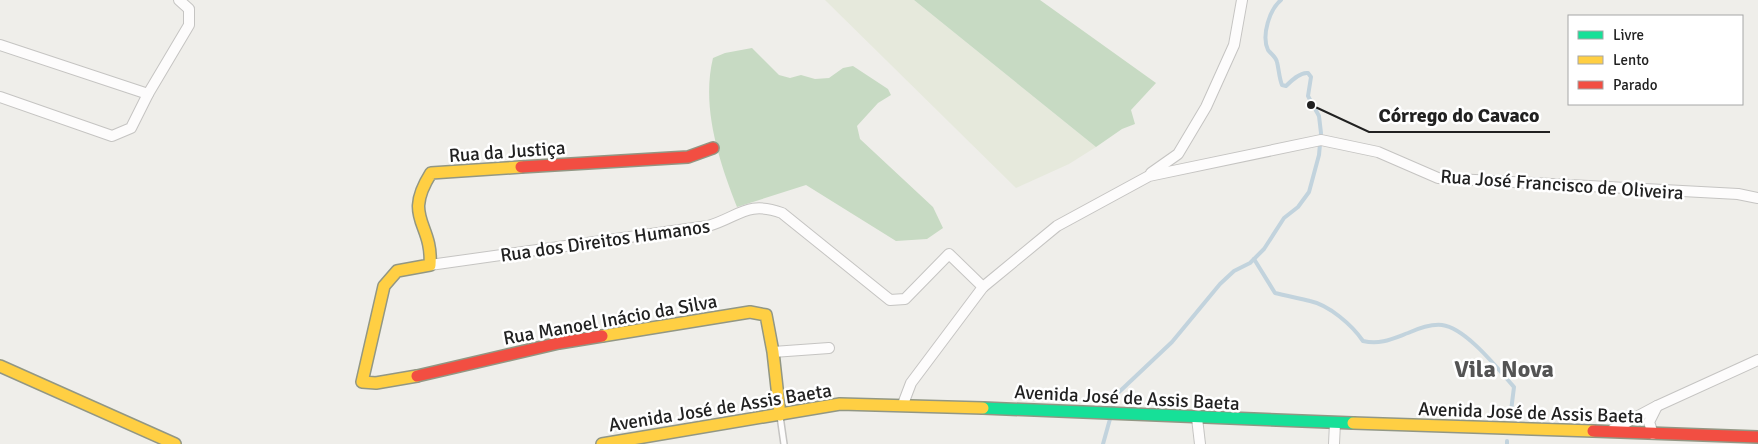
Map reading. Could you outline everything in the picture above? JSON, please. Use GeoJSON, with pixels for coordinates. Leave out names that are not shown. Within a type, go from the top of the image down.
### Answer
{"type":"FeatureCollection","features":[{"type":"Feature","properties":{"kind":"main road","name":"Rua da Justiça"},"geometry":{"type":"LineString","coordinates":[[430,266],[432,254],[417,209],[420,188],[431,173],[688,157],[714,148]]}},
{"type":"Feature","properties":{"kind":"main road","name":"Rua Manoel Inácio da Silva"},"geometry":{"type":"LineString","coordinates":[[430,266],[397,271],[384,286],[362,382],[376,383],[404,378],[559,343],[750,312],[766,315],[774,352],[780,415]]}},
{"type":"Feature","properties":{"kind":"main road"},"geometry":{"type":"LineString","coordinates":[[0,366],[172,444]]}},
{"type":"Feature","properties":{"kind":"main road","name":"Avenida José de Assis Baeta"},"geometry":{"type":"LineString","coordinates":[[602,444],[840,404],[903,404],[1197,418],[1604,434],[1654,434],[1730,440],[1758,437]]}},
{"type":"Feature","properties":{"kind":"street"},"geometry":{"type":"LineString","coordinates":[[0,96],[112,136],[131,128],[148,94],[189,26],[188,9],[179,0]]}},
{"type":"Feature","properties":{"kind":"street"},"geometry":{"type":"LineString","coordinates":[[1149,176],[1178,154],[1206,107],[1234,45],[1242,0]]}},
{"type":"Feature","properties":{"kind":"street"},"geometry":{"type":"LineString","coordinates":[[0,45],[148,94]]}},
{"type":"Feature","properties":{"kind":"street","name":"Rua José Francisco de Oliveira"},"geometry":{"type":"LineString","coordinates":[[903,404],[911,383],[984,287],[1057,226],[1149,176],[1321,140],[1378,152],[1438,178],[1738,194],[1758,198]]}},
{"type":"Feature","properties":{"kind":"street","name":"Rua dos Direitos Humanos"},"geometry":{"type":"LineString","coordinates":[[430,266],[708,226],[726,221],[746,209],[764,206],[782,213],[890,300],[905,299],[948,254],[984,287]]}},
{"type":"Feature","properties":{"kind":"street"},"geometry":{"type":"LineString","coordinates":[[774,352],[829,348]]}},
{"type":"Feature","properties":{"kind":"street"},"geometry":{"type":"LineString","coordinates":[[1604,434],[1657,406],[1758,360]]}},
{"type":"Feature","properties":{"kind":"street"},"geometry":{"type":"LineString","coordinates":[[1654,434],[1649,422],[1657,406]]}},
{"type":"Feature","properties":{"kind":"street"},"geometry":{"type":"LineString","coordinates":[[1197,418],[1200,444]]}},
{"type":"Feature","properties":{"kind":"street"},"geometry":{"type":"LineString","coordinates":[[1334,444],[1335,423]]}},
{"type":"Feature","properties":{"kind":"lane"},"geometry":{"type":"LineString","coordinates":[[780,415],[784,444]]}},
{"type":"Feature","properties":{"kind":"shaded area"},"geometry":{"type":"Polygon","coordinates":[[[825,0],[914,0],[1096,147],[1069,164],[1016,188],[825,0]]]}},
{"type":"Feature","properties":{"kind":"green space"},"geometry":{"type":"Polygon","coordinates":[[[914,0],[1040,0],[1156,83],[1131,110],[1135,124],[1122,129],[1096,147],[914,0]]]}},
{"type":"Feature","properties":{"kind":"green space"},"geometry":{"type":"Polygon","coordinates":[[[752,48],[779,75],[790,78],[801,75],[815,79],[829,78],[843,68],[853,66],[888,89],[891,95],[878,103],[857,126],[860,139],[933,207],[943,228],[927,239],[896,241],[806,185],[737,207],[718,153],[714,134],[709,95],[710,77],[713,58],[725,53],[752,48]]]}},
{"type":"Feature","properties":{"kind":"waterway"},"geometry":{"type":"LineString","coordinates":[[1112,409],[1118,393],[1172,342],[1220,284],[1234,271],[1250,263],[1264,249],[1284,218],[1298,207],[1309,192],[1319,155],[1321,133],[1319,116],[1308,96],[1311,77],[1308,73],[1305,73],[1296,77],[1286,86],[1282,85],[1275,57],[1268,50],[1266,44],[1266,30],[1270,16],[1281,0]]}},
{"type":"Feature","properties":{"kind":"waterway"},"geometry":{"type":"LineString","coordinates":[[1254,259],[1275,293],[1310,301],[1325,307],[1346,322],[1363,341],[1386,341],[1420,328],[1438,325],[1461,333],[1491,360],[1514,387],[1510,419]]}},
{"type":"Feature","properties":{"kind":"waterway"},"geometry":{"type":"LineString","coordinates":[[1103,444],[1110,419]]}},
{"type":"Feature","properties":{"kind":"traffic: fast"},"geometry":{"type":"LineString","coordinates":[[983,408],[1353,423]]}},
{"type":"Feature","properties":{"kind":"traffic: slow"},"geometry":{"type":"LineString","coordinates":[[417,376],[376,383],[362,382],[384,286],[397,271],[430,265],[430,251],[419,211],[419,201],[423,188],[431,173],[521,167]]}},
{"type":"Feature","properties":{"kind":"traffic: slow"},"geometry":{"type":"LineString","coordinates":[[602,336],[750,312],[766,315],[773,352],[780,415]]}},
{"type":"Feature","properties":{"kind":"traffic: slow"},"geometry":{"type":"LineString","coordinates":[[0,366],[175,444]]}},
{"type":"Feature","properties":{"kind":"traffic: slow"},"geometry":{"type":"LineString","coordinates":[[602,444],[840,404],[983,408]]}},
{"type":"Feature","properties":{"kind":"traffic: slow"},"geometry":{"type":"LineString","coordinates":[[1353,423],[1593,431]]}},
{"type":"Feature","properties":{"kind":"traffic: jam"},"geometry":{"type":"LineString","coordinates":[[521,167],[688,157],[713,148]]}},
{"type":"Feature","properties":{"kind":"traffic: jam"},"geometry":{"type":"LineString","coordinates":[[417,376],[559,343],[602,336]]}},
{"type":"Feature","properties":{"kind":"traffic: jam"},"geometry":{"type":"LineString","coordinates":[[1593,431],[1758,437]]}},
{"type":"Feature","properties":{"kind":"place","name":"Córrego do Cavaco"},"geometry":{"type":"Point","coordinates":[1311,105]}},
{"type":"Feature","properties":{"kind":"district","name":"Vila Nova"},"geometry":{"type":"Point","coordinates":[1504,369]}}]}
